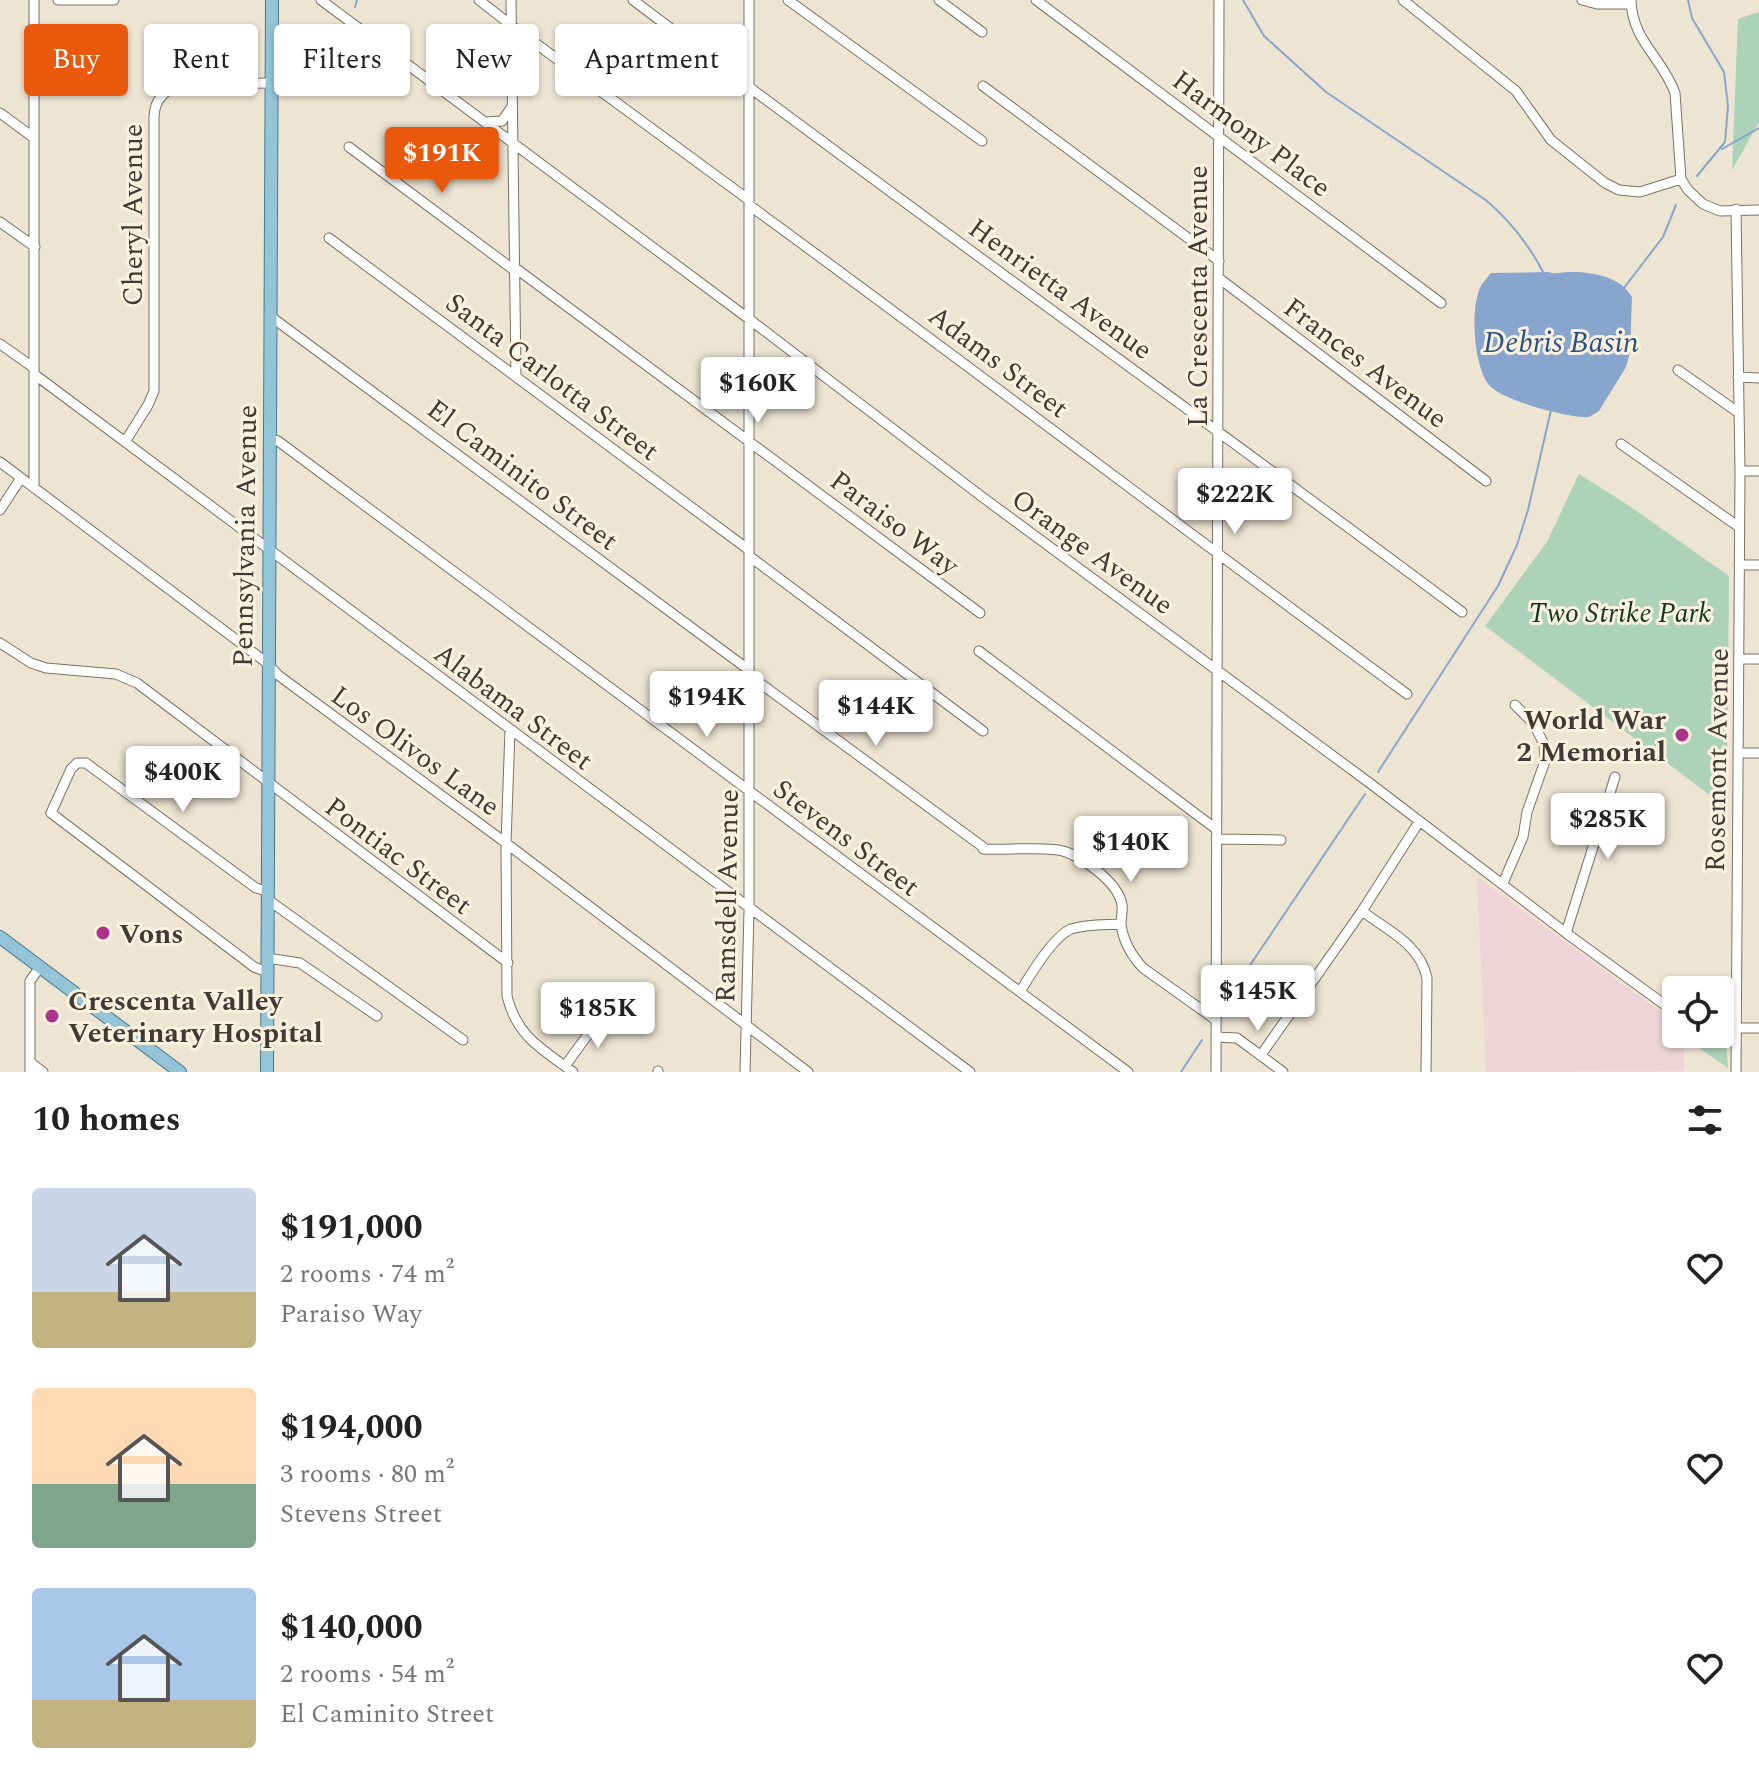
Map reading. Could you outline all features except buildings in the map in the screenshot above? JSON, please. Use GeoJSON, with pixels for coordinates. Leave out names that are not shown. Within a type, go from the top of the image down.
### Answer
{"type":"FeatureCollection","features":[{"type":"Feature","properties":{"kind":"main road","name":"Pennsylvania Avenue"},"geometry":{"type":"LineString","coordinates":[[267,1072],[272,0]]}},
{"type":"Feature","properties":{"kind":"main road"},"geometry":{"type":"LineString","coordinates":[[0,937],[180,1072]]}},
{"type":"Feature","properties":{"kind":"street"},"geometry":{"type":"LineString","coordinates":[[34,0],[34,488]]}},
{"type":"Feature","properties":{"kind":"street"},"geometry":{"type":"LineString","coordinates":[[58,0],[114,0]]}},
{"type":"Feature","properties":{"kind":"street","name":"Orange Avenue"},"geometry":{"type":"LineString","coordinates":[[321,0],[1662,1003]]}},
{"type":"Feature","properties":{"kind":"street","name":"Adams Street"},"geometry":{"type":"LineString","coordinates":[[479,0],[509,24]]}},
{"type":"Feature","properties":{"kind":"street"},"geometry":{"type":"LineString","coordinates":[[511,0],[512,24]]}},
{"type":"Feature","properties":{"kind":"street","name":"Henrietta Avenue"},"geometry":{"type":"LineString","coordinates":[[633,0],[1462,612]]}},
{"type":"Feature","properties":{"kind":"street","name":"Ramsdell Avenue"},"geometry":{"type":"LineString","coordinates":[[745,1072],[749,910],[749,0]]}},
{"type":"Feature","properties":{"kind":"street"},"geometry":{"type":"LineString","coordinates":[[788,0],[982,141]]}},
{"type":"Feature","properties":{"kind":"street"},"geometry":{"type":"LineString","coordinates":[[939,0],[982,32]]}},
{"type":"Feature","properties":{"kind":"street","name":"Harmony Place"},"geometry":{"type":"LineString","coordinates":[[1036,0],[1441,303]]}},
{"type":"Feature","properties":{"kind":"street","name":"La Crescenta Avenue"},"geometry":{"type":"LineString","coordinates":[[1216,1072],[1220,279],[1218,0]]}},
{"type":"Feature","properties":{"kind":"street"},"geometry":{"type":"LineString","coordinates":[[1403,0],[1516,91],[1551,140],[1605,183],[1619,190],[1640,192],[1681,179]]}},
{"type":"Feature","properties":{"kind":"street"},"geometry":{"type":"LineString","coordinates":[[1582,0],[1597,4],[1631,2],[1632,18],[1638,34],[1675,93],[1681,179],[1688,190],[1703,204],[1720,211],[1759,210]]}},
{"type":"Feature","properties":{"kind":"street","name":"Adams Street"},"geometry":{"type":"LineString","coordinates":[[539,46],[1407,694]]}},
{"type":"Feature","properties":{"kind":"street","name":"Cheryl Avenue"},"geometry":{"type":"LineString","coordinates":[[125,442],[154,391],[154,116],[157,102],[171,88],[182,84],[271,83]]}},
{"type":"Feature","properties":{"kind":"street"},"geometry":{"type":"LineString","coordinates":[[983,86],[1219,261]]}},
{"type":"Feature","properties":{"kind":"street"},"geometry":{"type":"LineString","coordinates":[[513,96],[516,375]]}},
{"type":"Feature","properties":{"kind":"street"},"geometry":{"type":"LineString","coordinates":[[486,122],[502,121],[513,102]]}},
{"type":"Feature","properties":{"kind":"street"},"geometry":{"type":"LineString","coordinates":[[0,113],[34,138]]}},
{"type":"Feature","properties":{"kind":"street","name":"Paraiso Way"},"geometry":{"type":"LineString","coordinates":[[349,147],[980,613]]}},
{"type":"Feature","properties":{"kind":"street","name":"Rosemont Avenue"},"geometry":{"type":"LineString","coordinates":[[1736,209],[1740,471],[1736,1072]]}},
{"type":"Feature","properties":{"kind":"street"},"geometry":{"type":"LineString","coordinates":[[0,222],[35,247]]}},
{"type":"Feature","properties":{"kind":"street","name":"Santa Carlotta Street"},"geometry":{"type":"LineString","coordinates":[[329,238],[516,375],[983,731]]}},
{"type":"Feature","properties":{"kind":"street","name":"Frances Avenue"},"geometry":{"type":"LineString","coordinates":[[1220,279],[1486,481]]}},
{"type":"Feature","properties":{"kind":"street","name":"El Caminito Street"},"geometry":{"type":"LineString","coordinates":[[270,316],[983,848],[1058,850],[1071,854],[1105,877],[1122,905],[1121,924],[1126,944],[1143,968],[1216,1020]]}},
{"type":"Feature","properties":{"kind":"street","name":"Alabama Street"},"geometry":{"type":"LineString","coordinates":[[0,344],[125,442],[970,1072]]}},
{"type":"Feature","properties":{"kind":"street"},"geometry":{"type":"LineString","coordinates":[[1678,370],[1739,413]]}},
{"type":"Feature","properties":{"kind":"street"},"geometry":{"type":"LineString","coordinates":[[1738,377],[1759,378]]}},
{"type":"Feature","properties":{"kind":"street","name":"Stevens Street"},"geometry":{"type":"LineString","coordinates":[[269,438],[291,450],[1128,1072]]}},
{"type":"Feature","properties":{"kind":"street"},"geometry":{"type":"LineString","coordinates":[[1621,444],[1739,527]]}},
{"type":"Feature","properties":{"kind":"street","name":"Los Olivos Lane"},"geometry":{"type":"LineString","coordinates":[[0,462],[267,663],[278,675],[808,1072]]}},
{"type":"Feature","properties":{"kind":"street"},"geometry":{"type":"LineString","coordinates":[[1740,471],[1759,471]]}},
{"type":"Feature","properties":{"kind":"street"},"geometry":{"type":"LineString","coordinates":[[0,510],[21,478]]}},
{"type":"Feature","properties":{"kind":"street"},"geometry":{"type":"LineString","coordinates":[[1739,565],[1759,565]]}},
{"type":"Feature","properties":{"kind":"street","name":"Pontiac Street"},"geometry":{"type":"LineString","coordinates":[[0,643],[31,663],[46,668],[116,674],[137,683],[508,963]]}},
{"type":"Feature","properties":{"kind":"street"},"geometry":{"type":"LineString","coordinates":[[979,651],[1216,834],[1281,840]]}},
{"type":"Feature","properties":{"kind":"street"},"geometry":{"type":"LineString","coordinates":[[1740,659],[1759,659]]}},
{"type":"Feature","properties":{"kind":"street"},"geometry":{"type":"LineString","coordinates":[[1503,883],[1523,837],[1527,812],[1545,761],[1544,744],[1533,723],[1515,705]]}},
{"type":"Feature","properties":{"kind":"street"},"geometry":{"type":"LineString","coordinates":[[510,730],[506,843],[507,996],[511,1011],[524,1035],[569,1069],[589,1033],[589,1020]]}},
{"type":"Feature","properties":{"kind":"street"},"geometry":{"type":"LineString","coordinates":[[1740,753],[1759,753]]}},
{"type":"Feature","properties":{"kind":"street"},"geometry":{"type":"LineString","coordinates":[[267,972],[254,967],[51,813],[71,769],[77,763],[86,763],[463,1040]]}},
{"type":"Feature","properties":{"kind":"street"},"geometry":{"type":"LineString","coordinates":[[1566,933],[1615,777]]}},
{"type":"Feature","properties":{"kind":"street"},"geometry":{"type":"LineString","coordinates":[[1261,1055],[1362,911],[1419,822]]}},
{"type":"Feature","properties":{"kind":"street"},"geometry":{"type":"LineString","coordinates":[[1362,911],[1410,946],[1424,964],[1427,978],[1426,1072]]}},
{"type":"Feature","properties":{"kind":"street"},"geometry":{"type":"LineString","coordinates":[[1020,992],[1067,931],[1092,925],[1121,924]]}},
{"type":"Feature","properties":{"kind":"street"},"geometry":{"type":"LineString","coordinates":[[267,958],[300,963],[377,1016]]}},
{"type":"Feature","properties":{"kind":"street"},"geometry":{"type":"LineString","coordinates":[[40,967],[30,981],[30,1067],[43,1072]]}},
{"type":"Feature","properties":{"kind":"street"},"geometry":{"type":"LineString","coordinates":[[1735,1028],[1759,1028]]}},
{"type":"Feature","properties":{"kind":"street"},"geometry":{"type":"LineString","coordinates":[[1216,1037],[1237,1038],[1283,1072]]}},
{"type":"Feature","properties":{"kind":"shaded area"},"geometry":{"type":"Polygon","coordinates":[[[1477,877],[1662,1013],[1662,1048],[1684,1048],[1684,1071],[1486,1072],[1477,877]]]}},
{"type":"Feature","properties":{"kind":"green space"},"geometry":{"type":"Polygon","coordinates":[[[1759,12],[1759,122],[1732,170],[1738,19],[1759,12]]]}},
{"type":"Feature","properties":{"kind":"green space","name":"Two Strike Park"},"geometry":{"type":"Polygon","coordinates":[[[1579,474],[1729,576],[1727,808],[1485,626],[1547,542],[1579,474]]]}},
{"type":"Feature","properties":{"kind":"green space"},"geometry":{"type":"Polygon","coordinates":[[[1699,1048],[1727,1048],[1728,1068],[1699,1048]]]}},
{"type":"Feature","properties":{"kind":"water","name":"Debris Basin"},"geometry":{"type":"Polygon","coordinates":[[[1549,272],[1604,276],[1620,284],[1632,297],[1630,352],[1626,367],[1599,411],[1589,417],[1552,412],[1507,397],[1489,385],[1480,365],[1474,324],[1477,298],[1484,282],[1491,273],[1549,272]]]}},
{"type":"Feature","properties":{"kind":"waterway"},"geometry":{"type":"LineString","coordinates":[[355,7],[357,0]]}},
{"type":"Feature","properties":{"kind":"waterway"},"geometry":{"type":"LineString","coordinates":[[1243,0],[1264,36],[1326,92],[1487,201],[1518,234],[1543,272]]}},
{"type":"Feature","properties":{"kind":"waterway"},"geometry":{"type":"LineString","coordinates":[[1688,0],[1692,18],[1724,72],[1728,106],[1725,142],[1697,176]]}},
{"type":"Feature","properties":{"kind":"waterway"},"geometry":{"type":"LineString","coordinates":[[1722,149],[1759,128]]}},
{"type":"Feature","properties":{"kind":"waterway"},"geometry":{"type":"LineString","coordinates":[[1624,288],[1663,237],[1676,205]]}},
{"type":"Feature","properties":{"kind":"waterway"},"geometry":{"type":"LineString","coordinates":[[1378,772],[1498,586],[1517,545],[1528,510],[1551,410]]}},
{"type":"Feature","properties":{"kind":"waterway"},"geometry":{"type":"LineString","coordinates":[[1226,1001],[1365,794]]}},
{"type":"Feature","properties":{"kind":"waterway"},"geometry":{"type":"LineString","coordinates":[[1181,1072],[1202,1040]]}},
{"type":"Feature","properties":{"kind":"place","name":"World War 2 Memorial"},"geometry":{"type":"Point","coordinates":[1682,735]}},
{"type":"Feature","properties":{"kind":"place","name":"Vons"},"geometry":{"type":"Point","coordinates":[103,933]}},
{"type":"Feature","properties":{"kind":"place","name":"Crescenta Valley Veterinary Hospital"},"geometry":{"type":"Point","coordinates":[52,1016]}}]}
